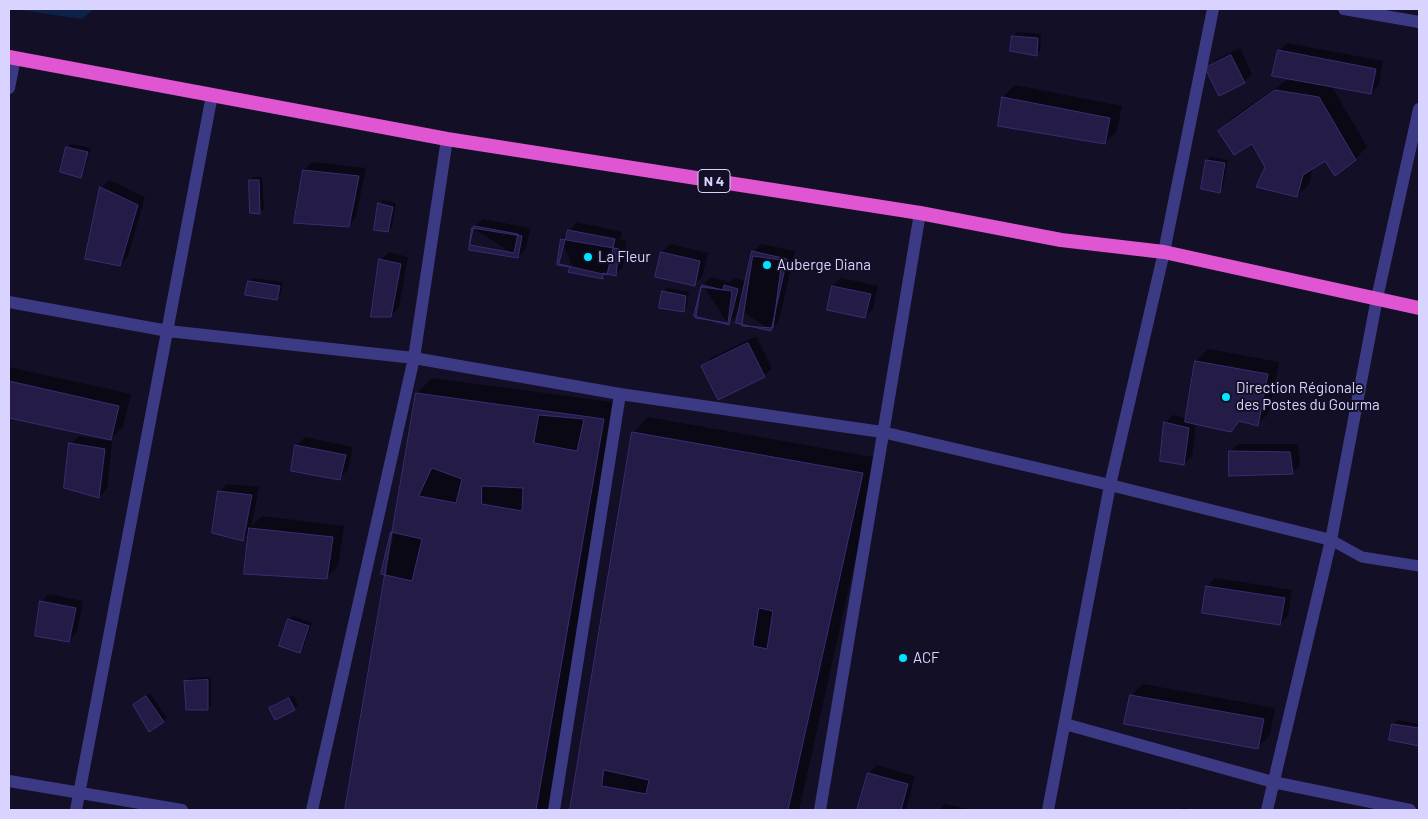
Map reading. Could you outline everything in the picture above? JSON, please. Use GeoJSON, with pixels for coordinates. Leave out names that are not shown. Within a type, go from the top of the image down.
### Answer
{"type":"FeatureCollection","features":[{"type":"Feature","properties":{"kind":"highway","name":"N 4"},"geometry":{"type":"LineString","coordinates":[[12,58],[447,139],[920,213],[1061,240],[1164,252],[1419,308]]}},
{"type":"Feature","properties":{"kind":"street"},"geometry":{"type":"LineString","coordinates":[[1048,810],[1110,485],[1164,252],[1213,9]]}},
{"type":"Feature","properties":{"kind":"street"},"geometry":{"type":"LineString","coordinates":[[1344,9],[1419,22]]}},
{"type":"Feature","properties":{"kind":"street"},"geometry":{"type":"LineString","coordinates":[[9,88],[12,58]]}},
{"type":"Feature","properties":{"kind":"street"},"geometry":{"type":"LineString","coordinates":[[76,810],[212,95]]}},
{"type":"Feature","properties":{"kind":"street"},"geometry":{"type":"LineString","coordinates":[[1267,810],[1331,540],[1377,298],[1419,109]]}},
{"type":"Feature","properties":{"kind":"street"},"geometry":{"type":"LineString","coordinates":[[312,810],[414,358],[447,139]]}},
{"type":"Feature","properties":{"kind":"street"},"geometry":{"type":"LineString","coordinates":[[820,810],[920,213]]}},
{"type":"Feature","properties":{"kind":"street"},"geometry":{"type":"LineString","coordinates":[[9,302],[168,331],[414,358],[620,394],[882,432],[1110,485],[1331,540]]}},
{"type":"Feature","properties":{"kind":"street"},"geometry":{"type":"LineString","coordinates":[[554,810],[620,394]]}},
{"type":"Feature","properties":{"kind":"street"},"geometry":{"type":"LineString","coordinates":[[1065,724],[1273,782],[1410,810]]}},
{"type":"Feature","properties":{"kind":"street"},"geometry":{"type":"LineString","coordinates":[[9,781],[182,810]]}},
{"type":"Feature","properties":{"kind":"lane"},"geometry":{"type":"LineString","coordinates":[[1331,540],[1362,557],[1419,566]]}},
{"type":"Feature","properties":{"kind":"water"},"geometry":{"type":"Polygon","coordinates":[[[14,9],[94,9],[82,19],[14,9]]]}},
{"type":"Feature","properties":{"kind":"building"},"geometry":{"type":"Polygon","coordinates":[[[1012,36],[1038,38],[1037,56],[1010,51],[1012,36]]]}},
{"type":"Feature","properties":{"kind":"building"},"geometry":{"type":"Polygon","coordinates":[[[1278,50],[1376,69],[1371,94],[1272,76],[1278,50]]]}},
{"type":"Feature","properties":{"kind":"building"},"geometry":{"type":"Polygon","coordinates":[[[1231,55],[1245,83],[1219,96],[1205,68],[1231,55]]]}},
{"type":"Feature","properties":{"kind":"building"},"geometry":{"type":"Polygon","coordinates":[[[1275,90],[1319,97],[1356,160],[1335,176],[1325,161],[1303,175],[1297,197],[1256,187],[1265,167],[1252,144],[1234,155],[1218,131],[1275,90]]]}},
{"type":"Feature","properties":{"kind":"building"},"geometry":{"type":"Polygon","coordinates":[[[1002,97],[1110,118],[1105,144],[998,126],[1002,97]]]}},
{"type":"Feature","properties":{"kind":"building"},"geometry":{"type":"Polygon","coordinates":[[[66,147],[88,152],[81,178],[60,172],[66,147]]]}},
{"type":"Feature","properties":{"kind":"building"},"geometry":{"type":"Polygon","coordinates":[[[1206,160],[1225,163],[1220,193],[1201,189],[1206,160]]]}},
{"type":"Feature","properties":{"kind":"building"},"geometry":{"type":"Polygon","coordinates":[[[303,170],[359,176],[349,227],[294,223],[303,170]]]}},
{"type":"Feature","properties":{"kind":"building"},"geometry":{"type":"Polygon","coordinates":[[[249,180],[259,180],[260,214],[250,213],[249,180]]]}},
{"type":"Feature","properties":{"kind":"building"},"geometry":{"type":"Polygon","coordinates":[[[100,187],[138,205],[120,266],[85,259],[100,187]]]}},
{"type":"Feature","properties":{"kind":"building"},"geometry":{"type":"Polygon","coordinates":[[[378,203],[393,207],[388,232],[374,230],[378,203]]]}},
{"type":"Feature","properties":{"kind":"building"},"geometry":{"type":"Polygon","coordinates":[[[474,226],[518,234],[514,253],[470,245],[474,226]]]}},
{"type":"Feature","properties":{"kind":"building"},"geometry":{"type":"Polygon","coordinates":[[[472,228],[522,236],[518,258],[469,250],[472,228]]]}},
{"type":"Feature","properties":{"kind":"building","name":"La Fleur"},"geometry":{"type":"Polygon","coordinates":[[[568,230],[615,239],[607,275],[559,264],[568,230]]]}},
{"type":"Feature","properties":{"kind":"building","name":"La Fleur"},"geometry":{"type":"Polygon","coordinates":[[[561,239],[619,249],[616,276],[603,273],[603,279],[568,272],[570,267],[557,265],[561,239]]]}},
{"type":"Feature","properties":{"kind":"building"},"geometry":{"type":"Polygon","coordinates":[[[752,251],[787,259],[771,331],[736,323],[752,251]]]}},
{"type":"Feature","properties":{"kind":"building"},"geometry":{"type":"Polygon","coordinates":[[[661,252],[700,261],[695,286],[655,277],[661,252]]]}},
{"type":"Feature","properties":{"kind":"building"},"geometry":{"type":"Polygon","coordinates":[[[753,256],[782,260],[773,328],[742,326],[753,256]]]}},
{"type":"Feature","properties":{"kind":"building"},"geometry":{"type":"Polygon","coordinates":[[[379,259],[401,264],[391,317],[371,317],[379,259]]]}},
{"type":"Feature","properties":{"kind":"building"},"geometry":{"type":"Polygon","coordinates":[[[248,281],[280,286],[277,300],[245,295],[248,281]]]}},
{"type":"Feature","properties":{"kind":"building"},"geometry":{"type":"Polygon","coordinates":[[[702,285],[723,290],[724,285],[738,289],[729,325],[694,316],[702,285]]]}},
{"type":"Feature","properties":{"kind":"building"},"geometry":{"type":"Polygon","coordinates":[[[832,286],[871,294],[865,318],[827,310],[832,286]]]}},
{"type":"Feature","properties":{"kind":"building"},"geometry":{"type":"Polygon","coordinates":[[[701,287],[732,291],[728,323],[696,318],[701,287]]]}},
{"type":"Feature","properties":{"kind":"building"},"geometry":{"type":"Polygon","coordinates":[[[662,291],[686,296],[684,312],[659,308],[662,291]]]}},
{"type":"Feature","properties":{"kind":"building"},"geometry":{"type":"Polygon","coordinates":[[[748,343],[765,377],[718,400],[701,366],[748,343]]]}},
{"type":"Feature","properties":{"kind":"building","name":"Direction Régionale des Postes du Gourma"},"geometry":{"type":"Polygon","coordinates":[[[1195,361],[1268,374],[1258,426],[1239,421],[1231,432],[1185,422],[1195,361]]]}},
{"type":"Feature","properties":{"kind":"building"},"geometry":{"type":"Polygon","coordinates":[[[9,381],[119,406],[111,440],[9,418],[9,381]]]}},
{"type":"Feature","properties":{"kind":"building"},"geometry":{"type":"Polygon","coordinates":[[[416,393],[604,419],[536,810],[345,810],[416,393]]]}},
{"type":"Feature","properties":{"kind":"building"},"geometry":{"type":"Polygon","coordinates":[[[539,415],[584,419],[577,451],[534,443],[539,415]]]}},
{"type":"Feature","properties":{"kind":"building"},"geometry":{"type":"Polygon","coordinates":[[[1164,422],[1189,428],[1184,465],[1160,461],[1164,422]]]}},
{"type":"Feature","properties":{"kind":"building"},"geometry":{"type":"Polygon","coordinates":[[[632,432],[863,473],[788,810],[570,810],[632,432]]]}},
{"type":"Feature","properties":{"kind":"building"},"geometry":{"type":"Polygon","coordinates":[[[69,443],[105,449],[99,498],[64,488],[69,443]]]}},
{"type":"Feature","properties":{"kind":"building"},"geometry":{"type":"Polygon","coordinates":[[[295,445],[346,455],[340,480],[291,471],[295,445]]]}},
{"type":"Feature","properties":{"kind":"building"},"geometry":{"type":"Polygon","coordinates":[[[1229,451],[1290,452],[1293,474],[1229,476],[1229,451]]]}},
{"type":"Feature","properties":{"kind":"building"},"geometry":{"type":"Polygon","coordinates":[[[432,468],[462,479],[456,503],[419,496],[432,468]]]}},
{"type":"Feature","properties":{"kind":"building"},"geometry":{"type":"Polygon","coordinates":[[[482,486],[523,488],[522,511],[482,504],[482,486]]]}},
{"type":"Feature","properties":{"kind":"building"},"geometry":{"type":"Polygon","coordinates":[[[218,491],[252,495],[243,541],[212,533],[218,491]]]}},
{"type":"Feature","properties":{"kind":"building"},"geometry":{"type":"Polygon","coordinates":[[[249,528],[333,537],[327,579],[244,574],[249,528]]]}},
{"type":"Feature","properties":{"kind":"building"},"geometry":{"type":"Polygon","coordinates":[[[391,532],[422,539],[412,581],[381,574],[391,532]]]}},
{"type":"Feature","properties":{"kind":"building"},"geometry":{"type":"Polygon","coordinates":[[[1206,586],[1285,598],[1280,625],[1202,613],[1206,586]]]}},
{"type":"Feature","properties":{"kind":"building"},"geometry":{"type":"Polygon","coordinates":[[[40,601],[76,608],[69,642],[35,636],[40,601]]]}},
{"type":"Feature","properties":{"kind":"building"},"geometry":{"type":"Polygon","coordinates":[[[759,608],[773,611],[767,649],[753,646],[759,608]]]}},
{"type":"Feature","properties":{"kind":"building"},"geometry":{"type":"Polygon","coordinates":[[[288,619],[309,626],[300,653],[279,646],[288,619]]]}},
{"type":"Feature","properties":{"kind":"building"},"geometry":{"type":"Polygon","coordinates":[[[208,680],[208,710],[186,710],[184,681],[208,680]]]}},
{"type":"Feature","properties":{"kind":"building"},"geometry":{"type":"Polygon","coordinates":[[[1130,695],[1264,719],[1258,749],[1124,724],[1130,695]]]}},
{"type":"Feature","properties":{"kind":"building"},"geometry":{"type":"Polygon","coordinates":[[[146,696],[164,722],[149,732],[133,705],[146,696]]]}},
{"type":"Feature","properties":{"kind":"building"},"geometry":{"type":"Polygon","coordinates":[[[289,698],[295,710],[275,720],[269,708],[289,698]]]}},
{"type":"Feature","properties":{"kind":"building"},"geometry":{"type":"Polygon","coordinates":[[[1392,724],[1419,728],[1419,746],[1389,740],[1392,724]]]}},
{"type":"Feature","properties":{"kind":"building"},"geometry":{"type":"Polygon","coordinates":[[[604,770],[649,780],[646,794],[602,786],[604,770]]]}},
{"type":"Feature","properties":{"kind":"building"},"geometry":{"type":"Polygon","coordinates":[[[868,773],[908,784],[901,810],[857,810],[868,773]]]}},
{"type":"Feature","properties":{"kind":"place","name":"La Fleur"},"geometry":{"type":"Point","coordinates":[588,257]}},
{"type":"Feature","properties":{"kind":"place","name":"Auberge Diana"},"geometry":{"type":"Point","coordinates":[767,265]}},
{"type":"Feature","properties":{"kind":"place","name":"Direction Régionale des Postes du Gourma"},"geometry":{"type":"Point","coordinates":[1226,397]}},
{"type":"Feature","properties":{"kind":"place","name":"ACF"},"geometry":{"type":"Point","coordinates":[903,658]}}]}
